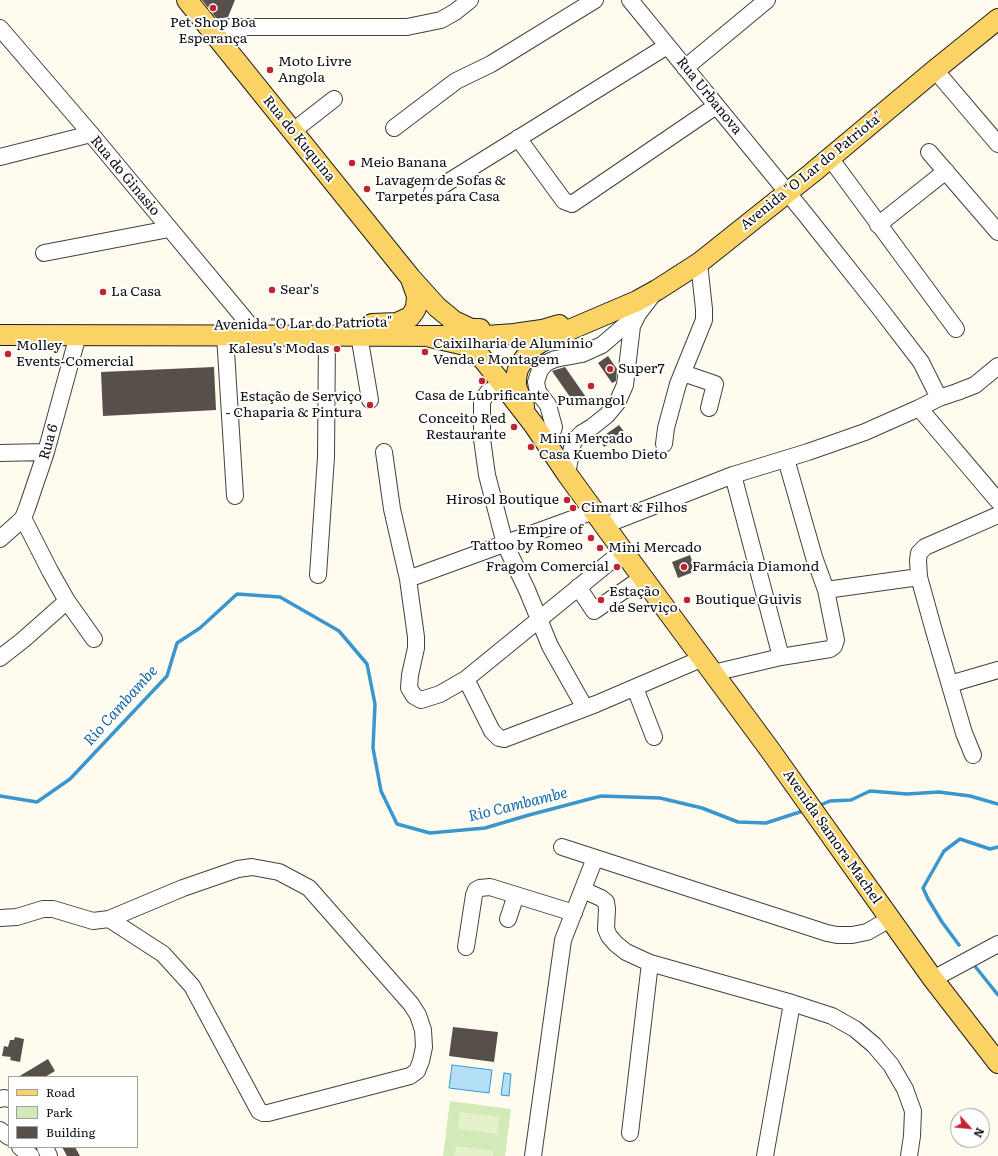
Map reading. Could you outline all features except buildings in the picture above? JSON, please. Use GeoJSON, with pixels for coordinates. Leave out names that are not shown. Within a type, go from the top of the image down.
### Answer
{"type":"FeatureCollection","features":[{"type":"Feature","properties":{"kind":"main road","name":"Rua do Kuquina"},"geometry":{"type":"LineString","coordinates":[[187,0],[410,277]]}},
{"type":"Feature","properties":{"kind":"main road","name":"Avenida \"O Lar do Patriota\""},"geometry":{"type":"LineString","coordinates":[[538,433],[519,397],[516,387],[518,369],[532,348],[541,342],[637,301],[699,263],[830,158],[935,70],[996,23]]}},
{"type":"Feature","properties":{"kind":"main road","name":"Avenida \"O Lar do Patriota\""},"geometry":{"type":"LineString","coordinates":[[0,327],[391,324],[410,317],[416,308],[417,296],[410,277]]}},
{"type":"Feature","properties":{"kind":"main road","name":"Avenida \"O Lar do Patriota\""},"geometry":{"type":"LineString","coordinates":[[410,277],[445,314],[462,326],[471,329],[542,330]]}},
{"type":"Feature","properties":{"kind":"main road","name":"Avenida \"O Lar do Patriota\""},"geometry":{"type":"LineString","coordinates":[[0,335],[487,336],[542,330],[617,309]]}},
{"type":"Feature","properties":{"kind":"main road"},"geometry":{"type":"LineString","coordinates":[[430,337],[466,345],[479,355],[538,433]]}},
{"type":"Feature","properties":{"kind":"main road","name":"Avenida Samora Machel"},"geometry":{"type":"LineString","coordinates":[[538,433],[642,578],[770,750],[933,979],[998,1063]]}},
{"type":"Feature","properties":{"kind":"street"},"geometry":{"type":"LineString","coordinates":[[210,29],[233,27],[407,27],[441,20],[455,12],[470,0]]}},
{"type":"Feature","properties":{"kind":"street"},"geometry":{"type":"LineString","coordinates":[[394,128],[456,81],[491,64],[595,0]]}},
{"type":"Feature","properties":{"kind":"street","name":"Rua Urbanova"},"geometry":{"type":"LineString","coordinates":[[630,0],[788,192],[921,362],[939,398]]}},
{"type":"Feature","properties":{"kind":"street"},"geometry":{"type":"LineString","coordinates":[[685,68],[767,0]]}},
{"type":"Feature","properties":{"kind":"street","name":"Rua do Ginasio"},"geometry":{"type":"LineString","coordinates":[[0,28],[91,134],[249,324]]}},
{"type":"Feature","properties":{"kind":"street"},"geometry":{"type":"LineString","coordinates":[[432,192],[667,46]]}},
{"type":"Feature","properties":{"kind":"street"},"geometry":{"type":"LineString","coordinates":[[935,70],[998,144]]}},
{"type":"Feature","properties":{"kind":"street"},"geometry":{"type":"LineString","coordinates":[[293,131],[334,99]]}},
{"type":"Feature","properties":{"kind":"street"},"geometry":{"type":"LineString","coordinates":[[518,138],[564,201],[572,204],[716,106]]}},
{"type":"Feature","properties":{"kind":"street"},"geometry":{"type":"LineString","coordinates":[[0,157],[91,134]]}},
{"type":"Feature","properties":{"kind":"street"},"geometry":{"type":"LineString","coordinates":[[929,152],[998,232]]}},
{"type":"Feature","properties":{"kind":"street"},"geometry":{"type":"LineString","coordinates":[[830,158],[956,329]]}},
{"type":"Feature","properties":{"kind":"street"},"geometry":{"type":"LineString","coordinates":[[878,225],[946,171]]}},
{"type":"Feature","properties":{"kind":"street"},"geometry":{"type":"LineString","coordinates":[[44,253],[169,228]]}},
{"type":"Feature","properties":{"kind":"street"},"geometry":{"type":"LineString","coordinates":[[664,444],[670,410],[704,320],[699,263]]}},
{"type":"Feature","properties":{"kind":"street"},"geometry":{"type":"LineString","coordinates":[[538,433],[552,433],[554,427],[548,405],[538,392],[536,382],[540,370],[546,363],[555,358],[582,354],[602,345],[638,314],[657,290]]}},
{"type":"Feature","properties":{"kind":"street"},"geometry":{"type":"LineString","coordinates":[[567,474],[573,442],[582,433],[607,415],[617,403],[625,385],[632,326],[638,314]]}},
{"type":"Feature","properties":{"kind":"street","name":"Rua 6"},"geometry":{"type":"LineString","coordinates":[[0,539],[23,518],[28,508],[46,452],[78,335]]}},
{"type":"Feature","properties":{"kind":"street"},"geometry":{"type":"LineString","coordinates":[[225,335],[235,496]]}},
{"type":"Feature","properties":{"kind":"street"},"geometry":{"type":"LineString","coordinates":[[318,575],[326,457],[327,335]]}},
{"type":"Feature","properties":{"kind":"street"},"geometry":{"type":"LineString","coordinates":[[359,335],[370,400]]}},
{"type":"Feature","properties":{"kind":"street"},"geometry":{"type":"LineString","coordinates":[[408,579],[505,544],[599,518],[786,459],[865,432],[939,398],[975,385],[998,366]]}},
{"type":"Feature","properties":{"kind":"street"},"geometry":{"type":"LineString","coordinates":[[683,373],[715,384],[709,408]]}},
{"type":"Feature","properties":{"kind":"street"},"geometry":{"type":"LineString","coordinates":[[501,385],[488,392],[482,401],[482,439],[487,475],[505,544],[527,590],[550,646],[585,708]]}},
{"type":"Feature","properties":{"kind":"street"},"geometry":{"type":"LineString","coordinates":[[918,408],[998,501]]}},
{"type":"Feature","properties":{"kind":"street"},"geometry":{"type":"LineString","coordinates":[[0,453],[46,452]]}},
{"type":"Feature","properties":{"kind":"street"},"geometry":{"type":"LineString","coordinates":[[384,452],[392,508],[408,579],[416,637],[416,648],[410,675],[410,688],[414,696],[421,700],[430,698],[466,679],[623,551]]}},
{"type":"Feature","properties":{"kind":"street"},"geometry":{"type":"LineString","coordinates":[[713,672],[781,656],[830,649],[834,646],[836,640],[826,590],[814,557],[786,459]]}},
{"type":"Feature","properties":{"kind":"street"},"geometry":{"type":"LineString","coordinates":[[733,475],[781,656]]}},
{"type":"Feature","properties":{"kind":"street"},"geometry":{"type":"LineString","coordinates":[[973,755],[964,733],[919,577],[918,560],[921,550],[998,515]]}},
{"type":"Feature","properties":{"kind":"street"},"geometry":{"type":"LineString","coordinates":[[23,518],[50,571],[94,639]]}},
{"type":"Feature","properties":{"kind":"street"},"geometry":{"type":"LineString","coordinates":[[826,590],[919,577]]}},
{"type":"Feature","properties":{"kind":"street"},"geometry":{"type":"LineString","coordinates":[[578,587],[594,611],[642,578]]}},
{"type":"Feature","properties":{"kind":"street"},"geometry":{"type":"LineString","coordinates":[[0,658],[68,601]]}},
{"type":"Feature","properties":{"kind":"street"},"geometry":{"type":"LineString","coordinates":[[466,679],[492,731],[499,738],[504,739],[635,688],[694,662]]}},
{"type":"Feature","properties":{"kind":"street"},"geometry":{"type":"LineString","coordinates":[[950,684],[998,670]]}},
{"type":"Feature","properties":{"kind":"street"},"geometry":{"type":"LineString","coordinates":[[635,688],[654,737]]}},
{"type":"Feature","properties":{"kind":"street"},"geometry":{"type":"LineString","coordinates":[[562,847],[827,933],[852,935],[867,932],[890,919]]}},
{"type":"Feature","properties":{"kind":"street"},"geometry":{"type":"LineString","coordinates":[[534,1156],[564,940],[595,858]]}},
{"type":"Feature","properties":{"kind":"street"},"geometry":{"type":"LineString","coordinates":[[0,918],[17,917],[43,909],[54,909],[93,921],[109,919],[183,888],[238,869],[252,867],[279,872],[309,888],[411,1004],[418,1015],[424,1047],[417,1071],[410,1076],[268,1113],[262,1113],[259,1111],[192,986],[163,954],[109,919]]}},
{"type":"Feature","properties":{"kind":"street"},"geometry":{"type":"LineString","coordinates":[[466,947],[474,895],[476,890],[484,886],[574,912]]}},
{"type":"Feature","properties":{"kind":"street"},"geometry":{"type":"LineString","coordinates":[[583,890],[601,898],[606,902],[606,929],[609,936],[626,952],[650,964],[792,1003],[832,1016],[855,1029],[874,1045],[891,1065],[905,1089],[913,1111],[912,1136],[909,1156]]}},
{"type":"Feature","properties":{"kind":"street"},"geometry":{"type":"LineString","coordinates":[[508,919],[516,895]]}},
{"type":"Feature","properties":{"kind":"street"},"geometry":{"type":"LineString","coordinates":[[933,979],[998,944]]}},
{"type":"Feature","properties":{"kind":"street"},"geometry":{"type":"LineString","coordinates":[[630,1133],[650,964]]}},
{"type":"Feature","properties":{"kind":"street"},"geometry":{"type":"LineString","coordinates":[[766,1156],[792,1003]]}},
{"type":"Feature","properties":{"kind":"street"},"geometry":{"type":"LineString","coordinates":[[0,1130],[8,1137]]}},
{"type":"Feature","properties":{"kind":"street"},"geometry":{"type":"LineString","coordinates":[[21,1148],[31,1156]]}},
{"type":"Feature","properties":{"kind":"green space"},"geometry":{"type":"Polygon","coordinates":[[[450,1101],[511,1109],[505,1156],[443,1156],[450,1101]]]}},
{"type":"Feature","properties":{"kind":"green space"},"geometry":{"type":"Polygon","coordinates":[[[460,1112],[499,1117],[497,1134],[458,1129],[460,1112]]]}},
{"type":"Feature","properties":{"kind":"green space"},"geometry":{"type":"Polygon","coordinates":[[[456,1146],[494,1151],[493,1156],[454,1156],[456,1146]]]}},
{"type":"Feature","properties":{"kind":"water"},"geometry":{"type":"Polygon","coordinates":[[[452,1065],[492,1070],[489,1093],[449,1088],[452,1065]]]}},
{"type":"Feature","properties":{"kind":"water"},"geometry":{"type":"Polygon","coordinates":[[[504,1073],[511,1074],[509,1096],[501,1095],[504,1073]]]}},
{"type":"Feature","properties":{"kind":"waterway","name":"Rio Cambambe"},"geometry":{"type":"LineString","coordinates":[[0,796],[37,802],[70,779],[167,676],[177,643],[200,628],[237,594],[280,597],[339,631],[367,664],[375,704],[373,748],[381,791],[397,824],[430,833],[485,828],[601,796],[660,798],[702,808],[738,822],[766,823],[806,810]]}},
{"type":"Feature","properties":{"kind":"waterway","name":"Rio Cambambe"},"geometry":{"type":"LineString","coordinates":[[818,806],[830,801],[851,800],[870,791],[907,794],[939,792],[970,796],[998,804]]}},
{"type":"Feature","properties":{"kind":"waterway"},"geometry":{"type":"LineString","coordinates":[[959,945],[942,922],[923,888],[944,851],[960,839],[990,849],[998,847]]}},
{"type":"Feature","properties":{"kind":"waterway"},"geometry":{"type":"LineString","coordinates":[[974,965],[998,995]]}},
{"type":"Feature","properties":{"kind":"place","name":"Pet Shop Boa Esperança"},"geometry":{"type":"Point","coordinates":[213,8]}},
{"type":"Feature","properties":{"kind":"place","name":"Moto Livre Angola"},"geometry":{"type":"Point","coordinates":[270,70]}},
{"type":"Feature","properties":{"kind":"place","name":"Meio Banana"},"geometry":{"type":"Point","coordinates":[352,163]}},
{"type":"Feature","properties":{"kind":"place","name":"Lavagem de Sofas & Tarpetes para Casa"},"geometry":{"type":"Point","coordinates":[367,189]}},
{"type":"Feature","properties":{"kind":"place","name":"Sear's"},"geometry":{"type":"Point","coordinates":[272,290]}},
{"type":"Feature","properties":{"kind":"place","name":"La Casa"},"geometry":{"type":"Point","coordinates":[103,292]}},
{"type":"Feature","properties":{"kind":"place","name":"Kalesu’s Modas"},"geometry":{"type":"Point","coordinates":[337,349]}},
{"type":"Feature","properties":{"kind":"place","name":"Caixilharia de Alumínio Venda e Montagem"},"geometry":{"type":"Point","coordinates":[425,352]}},
{"type":"Feature","properties":{"kind":"place","name":"Molley Events-Comercial"},"geometry":{"type":"Point","coordinates":[8,354]}},
{"type":"Feature","properties":{"kind":"place","name":"Super7"},"geometry":{"type":"Point","coordinates":[610,369]}},
{"type":"Feature","properties":{"kind":"place","name":"Casa de Lubrificante"},"geometry":{"type":"Point","coordinates":[482,381]}},
{"type":"Feature","properties":{"kind":"place","name":"Pumangol"},"geometry":{"type":"Point","coordinates":[591,386]}},
{"type":"Feature","properties":{"kind":"place","name":"Estação de Serviço - Chaparia & Pintura"},"geometry":{"type":"Point","coordinates":[370,405]}},
{"type":"Feature","properties":{"kind":"place","name":"Conceito Red Restaurante"},"geometry":{"type":"Point","coordinates":[514,427]}},
{"type":"Feature","properties":{"kind":"place","name":"Mini Mercado Casa Kuembo Dieto"},"geometry":{"type":"Point","coordinates":[531,447]}},
{"type":"Feature","properties":{"kind":"place","name":"Hirosol Boutique"},"geometry":{"type":"Point","coordinates":[567,500]}},
{"type":"Feature","properties":{"kind":"place","name":"Cimart & Filhos"},"geometry":{"type":"Point","coordinates":[573,508]}},
{"type":"Feature","properties":{"kind":"place","name":"Empire of Tattoo by Romeo"},"geometry":{"type":"Point","coordinates":[591,538]}},
{"type":"Feature","properties":{"kind":"place","name":"Mini Mercado"},"geometry":{"type":"Point","coordinates":[600,548]}},
{"type":"Feature","properties":{"kind":"place","name":"Fragom Comercial"},"geometry":{"type":"Point","coordinates":[617,567]}},
{"type":"Feature","properties":{"kind":"place","name":"Farmácia Diamond"},"geometry":{"type":"Point","coordinates":[684,567]}},
{"type":"Feature","properties":{"kind":"place","name":"Estação de Serviço"},"geometry":{"type":"Point","coordinates":[601,600]}},
{"type":"Feature","properties":{"kind":"place","name":"Boutique Guivis"},"geometry":{"type":"Point","coordinates":[687,600]}}]}
